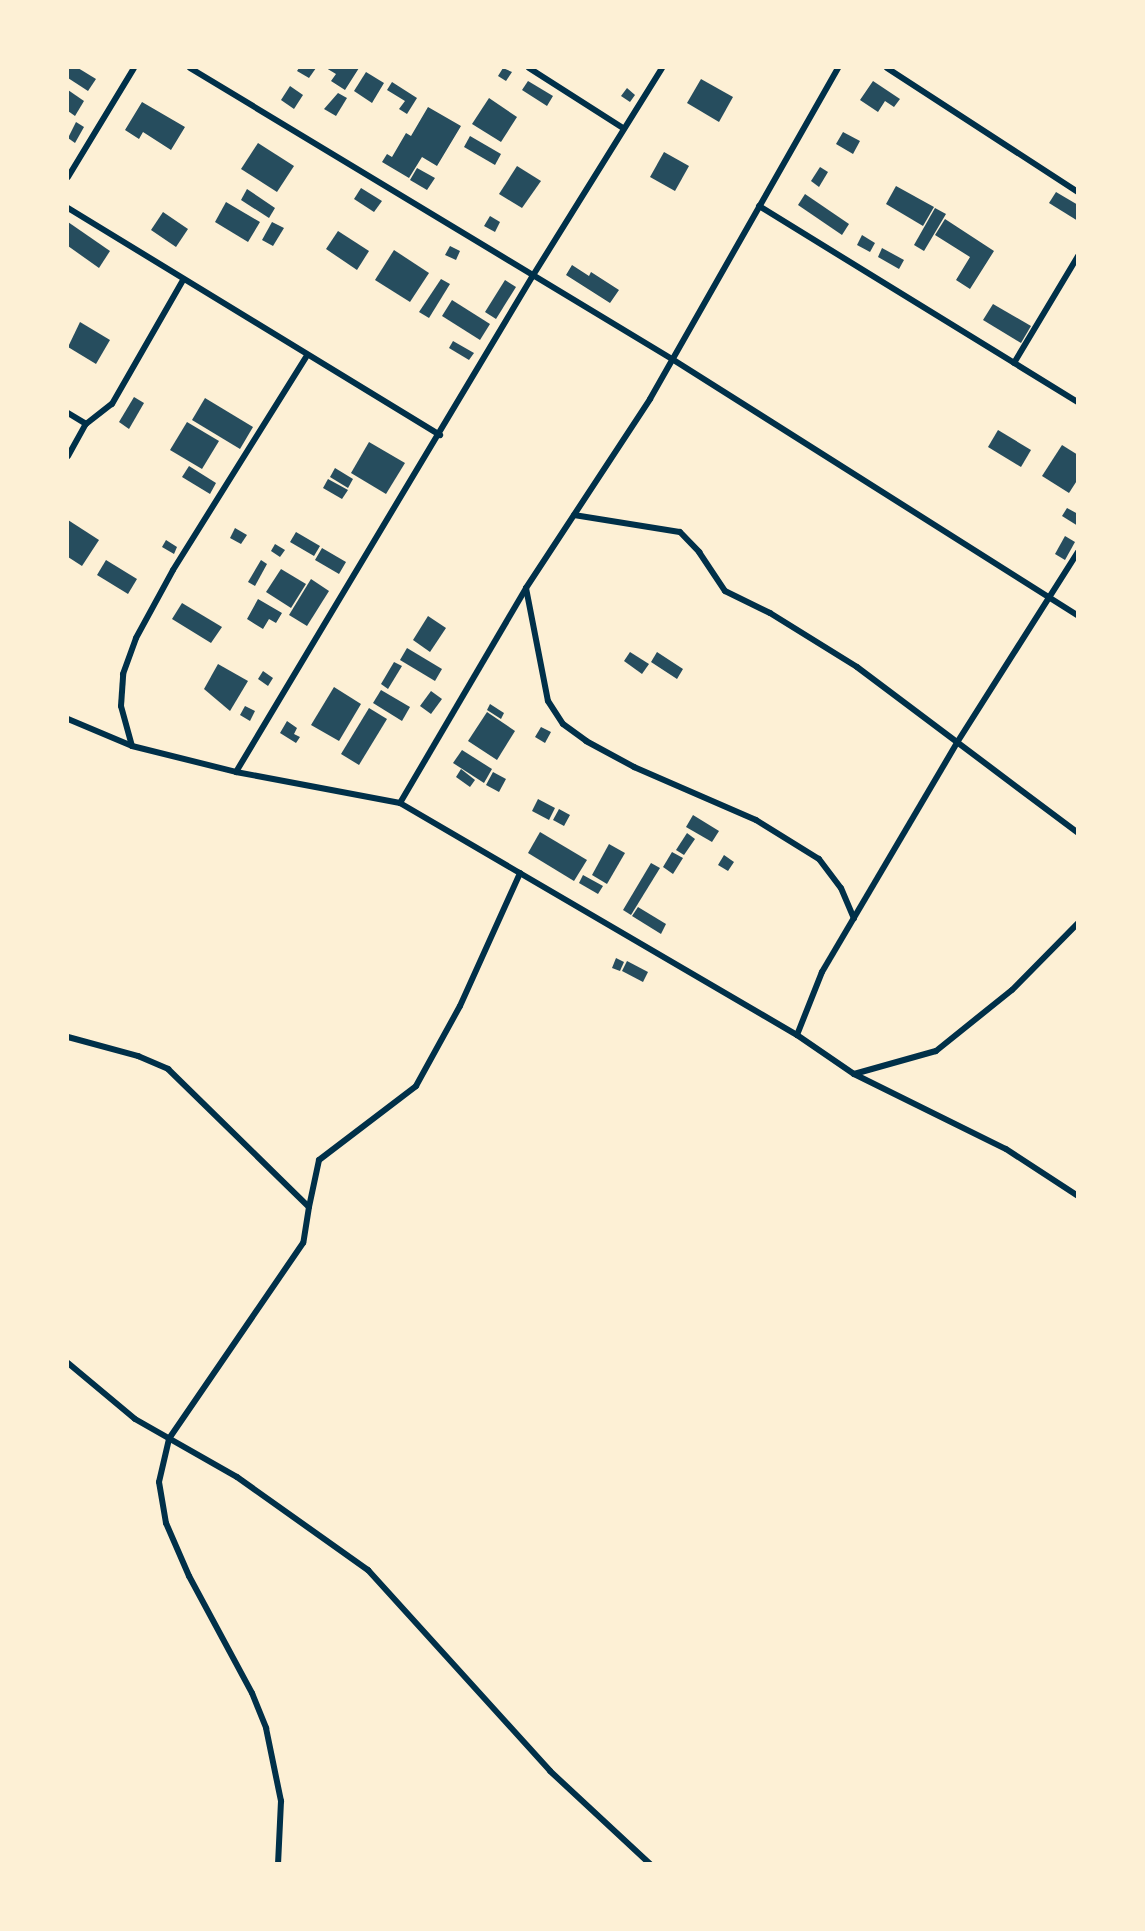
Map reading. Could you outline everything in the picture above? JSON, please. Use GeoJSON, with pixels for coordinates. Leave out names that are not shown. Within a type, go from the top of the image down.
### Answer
{"type":"FeatureCollection","features":[{"type":"Feature","properties":{"kind":"street"},"geometry":{"type":"LineString","coordinates":[[68,177],[134,68]]}},
{"type":"Feature","properties":{"kind":"street"},"geometry":{"type":"LineString","coordinates":[[190,68],[532,277],[672,359],[1077,616]]}},
{"type":"Feature","properties":{"kind":"street"},"geometry":{"type":"LineString","coordinates":[[529,68],[623,128]]}},
{"type":"Feature","properties":{"kind":"street"},"geometry":{"type":"LineString","coordinates":[[236,772],[440,435],[532,277],[662,68]]}},
{"type":"Feature","properties":{"kind":"street"},"geometry":{"type":"LineString","coordinates":[[400,803],[526,588],[672,359],[838,68]]}},
{"type":"Feature","properties":{"kind":"street"},"geometry":{"type":"LineString","coordinates":[[887,68],[1077,192]]}},
{"type":"Feature","properties":{"kind":"street"},"geometry":{"type":"LineString","coordinates":[[759,206],[1077,402]]}},
{"type":"Feature","properties":{"kind":"street"},"geometry":{"type":"LineString","coordinates":[[68,208],[306,357],[440,435]]}},
{"type":"Feature","properties":{"kind":"street"},"geometry":{"type":"LineString","coordinates":[[1014,363],[1077,256]]}},
{"type":"Feature","properties":{"kind":"street"},"geometry":{"type":"LineString","coordinates":[[68,456],[86,424],[112,404],[183,280]]}},
{"type":"Feature","properties":{"kind":"street"},"geometry":{"type":"LineString","coordinates":[[132,746],[121,706],[123,674],[136,638],[173,570],[306,357]]}},
{"type":"Feature","properties":{"kind":"street"},"geometry":{"type":"LineString","coordinates":[[68,412],[86,424]]}},
{"type":"Feature","properties":{"kind":"street"},"geometry":{"type":"LineString","coordinates":[[574,515],[680,532],[699,552],[725,591],[770,613],[857,667],[1077,833]]}},
{"type":"Feature","properties":{"kind":"street"},"geometry":{"type":"LineString","coordinates":[[797,1035],[822,972],[958,741],[1046,597],[1077,552]]}},
{"type":"Feature","properties":{"kind":"street"},"geometry":{"type":"LineString","coordinates":[[526,588],[548,701],[563,723],[586,741],[634,767],[756,820],[819,859],[841,888],[854,918]]}},
{"type":"Feature","properties":{"kind":"street"},"geometry":{"type":"LineString","coordinates":[[68,719],[132,746],[236,772],[400,803],[797,1035],[854,1074],[1006,1149],[1077,1196]]}},
{"type":"Feature","properties":{"kind":"street"},"geometry":{"type":"LineString","coordinates":[[278,1863],[281,1801],[274,1758],[252,1693],[189,1576],[166,1523],[159,1482],[169,1439],[303,1243],[319,1160],[416,1086],[460,1006],[520,873]]}},
{"type":"Feature","properties":{"kind":"street"},"geometry":{"type":"LineString","coordinates":[[854,1074],[936,1051],[1012,990],[1077,922]]}},
{"type":"Feature","properties":{"kind":"street"},"geometry":{"type":"LineString","coordinates":[[68,1037],[138,1056],[168,1069],[309,1207]]}},
{"type":"Feature","properties":{"kind":"street"},"geometry":{"type":"LineString","coordinates":[[68,1363],[135,1419],[237,1477],[368,1570],[550,1771],[650,1863]]}},
{"type":"Feature","properties":{"kind":"building"},"geometry":{"type":"Polygon","coordinates":[[[68,68],[78,68],[96,79],[88,91],[68,78],[68,68]]]}},
{"type":"Feature","properties":{"kind":"building"},"geometry":{"type":"Polygon","coordinates":[[[299,68],[316,68],[309,78],[297,71],[299,68]]]}},
{"type":"Feature","properties":{"kind":"building"},"geometry":{"type":"Polygon","coordinates":[[[326,68],[359,68],[345,90],[331,81],[336,74],[326,68]]]}},
{"type":"Feature","properties":{"kind":"building"},"geometry":{"type":"Polygon","coordinates":[[[503,68],[512,72],[506,81],[498,76],[503,68]]]}},
{"type":"Feature","properties":{"kind":"building"},"geometry":{"type":"Polygon","coordinates":[[[366,72],[384,83],[372,103],[354,91],[366,72]]]}},
{"type":"Feature","properties":{"kind":"building"},"geometry":{"type":"Polygon","coordinates":[[[701,79],[733,97],[719,122],[687,103],[701,79]]]}},
{"type":"Feature","properties":{"kind":"building"},"geometry":{"type":"Polygon","coordinates":[[[528,81],[553,96],[547,106],[522,90],[528,81]]]}},
{"type":"Feature","properties":{"kind":"building"},"geometry":{"type":"Polygon","coordinates":[[[873,81],[900,99],[894,107],[885,101],[878,112],[860,100],[873,81]]]}},
{"type":"Feature","properties":{"kind":"building"},"geometry":{"type":"Polygon","coordinates":[[[392,82],[417,98],[407,114],[399,109],[405,101],[387,90],[392,82]]]}},
{"type":"Feature","properties":{"kind":"building"},"geometry":{"type":"Polygon","coordinates":[[[290,86],[303,95],[294,109],[281,100],[290,86]]]}},
{"type":"Feature","properties":{"kind":"building"},"geometry":{"type":"Polygon","coordinates":[[[627,88],[635,95],[630,102],[621,96],[627,88]]]}},
{"type":"Feature","properties":{"kind":"building"},"geometry":{"type":"Polygon","coordinates":[[[68,90],[84,101],[75,116],[68,111],[68,90]]]}},
{"type":"Feature","properties":{"kind":"building"},"geometry":{"type":"Polygon","coordinates":[[[338,93],[347,98],[336,116],[324,109],[338,93]]]}},
{"type":"Feature","properties":{"kind":"building"},"geometry":{"type":"Polygon","coordinates":[[[489,98],[517,117],[501,142],[472,124],[489,98]]]}},
{"type":"Feature","properties":{"kind":"building"},"geometry":{"type":"Polygon","coordinates":[[[142,102],[185,127],[171,150],[143,132],[139,139],[125,130],[142,102]]]}},
{"type":"Feature","properties":{"kind":"building"},"geometry":{"type":"Polygon","coordinates":[[[428,107],[461,126],[437,166],[422,157],[409,178],[382,162],[387,154],[392,157],[406,133],[411,136],[428,107]]]}},
{"type":"Feature","properties":{"kind":"building"},"geometry":{"type":"Polygon","coordinates":[[[76,122],[84,127],[75,143],[68,138],[76,122]]]}},
{"type":"Feature","properties":{"kind":"building"},"geometry":{"type":"Polygon","coordinates":[[[843,132],[860,141],[853,154],[836,144],[843,132]]]}},
{"type":"Feature","properties":{"kind":"building"},"geometry":{"type":"Polygon","coordinates":[[[470,136],[501,154],[495,165],[464,147],[470,136]]]}},
{"type":"Feature","properties":{"kind":"building"},"geometry":{"type":"Polygon","coordinates":[[[258,143],[294,166],[277,192],[241,169],[258,143]]]}},
{"type":"Feature","properties":{"kind":"building"},"geometry":{"type":"Polygon","coordinates":[[[664,152],[689,166],[675,191],[650,177],[664,152]]]}},
{"type":"Feature","properties":{"kind":"building"},"geometry":{"type":"Polygon","coordinates":[[[517,166],[541,181],[522,208],[499,194],[517,166]]]}},
{"type":"Feature","properties":{"kind":"building"},"geometry":{"type":"Polygon","coordinates":[[[820,167],[828,172],[819,187],[811,181],[820,167]]]}},
{"type":"Feature","properties":{"kind":"building"},"geometry":{"type":"Polygon","coordinates":[[[417,168],[435,178],[427,190],[410,180],[417,168]]]}},
{"type":"Feature","properties":{"kind":"building"},"geometry":{"type":"Polygon","coordinates":[[[896,186],[934,207],[923,226],[886,204],[896,186]]]}},
{"type":"Feature","properties":{"kind":"building"},"geometry":{"type":"Polygon","coordinates":[[[361,188],[382,201],[374,212],[354,199],[361,188]]]}},
{"type":"Feature","properties":{"kind":"building"},"geometry":{"type":"Polygon","coordinates":[[[247,189],[275,208],[269,218],[241,200],[247,189]]]}},
{"type":"Feature","properties":{"kind":"building"},"geometry":{"type":"Polygon","coordinates":[[[1056,192],[1078,205],[1078,221],[1049,203],[1056,192]]]}},
{"type":"Feature","properties":{"kind":"building"},"geometry":{"type":"Polygon","coordinates":[[[805,194],[849,224],[842,235],[798,205],[805,194]]]}},
{"type":"Feature","properties":{"kind":"building"},"geometry":{"type":"Polygon","coordinates":[[[226,202],[260,222],[248,242],[215,222],[226,202]]]}},
{"type":"Feature","properties":{"kind":"building"},"geometry":{"type":"Polygon","coordinates":[[[935,208],[946,214],[924,251],[914,245],[935,208]]]}},
{"type":"Feature","properties":{"kind":"building"},"geometry":{"type":"Polygon","coordinates":[[[163,212],[188,229],[176,247],[151,230],[163,212]]]}},
{"type":"Feature","properties":{"kind":"building"},"geometry":{"type":"Polygon","coordinates":[[[490,216],[500,222],[495,232],[484,226],[490,216]]]}},
{"type":"Feature","properties":{"kind":"building"},"geometry":{"type":"Polygon","coordinates":[[[945,219],[994,251],[970,289],[956,280],[970,257],[935,235],[945,219]]]}},
{"type":"Feature","properties":{"kind":"building"},"geometry":{"type":"Polygon","coordinates":[[[68,222],[110,251],[99,268],[68,246],[68,222]]]}},
{"type":"Feature","properties":{"kind":"building"},"geometry":{"type":"Polygon","coordinates":[[[272,222],[284,228],[273,246],[262,240],[272,222]]]}},
{"type":"Feature","properties":{"kind":"building"},"geometry":{"type":"Polygon","coordinates":[[[338,231],[369,251],[357,270],[326,249],[338,231]]]}},
{"type":"Feature","properties":{"kind":"building"},"geometry":{"type":"Polygon","coordinates":[[[862,235],[875,243],[870,252],[857,245],[862,235]]]}},
{"type":"Feature","properties":{"kind":"building"},"geometry":{"type":"Polygon","coordinates":[[[450,246],[460,251],[456,260],[445,255],[450,246]]]}},
{"type":"Feature","properties":{"kind":"building"},"geometry":{"type":"Polygon","coordinates":[[[882,248],[904,260],[899,269],[878,257],[882,248]]]}},
{"type":"Feature","properties":{"kind":"building"},"geometry":{"type":"Polygon","coordinates":[[[394,250],[429,273],[410,302],[375,280],[394,250]]]}},
{"type":"Feature","properties":{"kind":"building"},"geometry":{"type":"Polygon","coordinates":[[[572,265],[589,276],[591,272],[619,290],[610,303],[566,275],[572,265]]]}},
{"type":"Feature","properties":{"kind":"building"},"geometry":{"type":"Polygon","coordinates":[[[441,279],[450,284],[429,318],[419,312],[441,279]]]}},
{"type":"Feature","properties":{"kind":"building"},"geometry":{"type":"Polygon","coordinates":[[[505,280],[516,287],[496,319],[485,312],[505,280]]]}},
{"type":"Feature","properties":{"kind":"building"},"geometry":{"type":"Polygon","coordinates":[[[452,300],[490,324],[480,340],[442,316],[452,300]]]}},
{"type":"Feature","properties":{"kind":"building"},"geometry":{"type":"Polygon","coordinates":[[[993,304],[1031,326],[1021,343],[983,320],[993,304]]]}},
{"type":"Feature","properties":{"kind":"building"},"geometry":{"type":"Polygon","coordinates":[[[80,322],[110,340],[96,364],[68,347],[80,322]]]}},
{"type":"Feature","properties":{"kind":"building"},"geometry":{"type":"Polygon","coordinates":[[[453,341],[474,353],[469,360],[449,348],[453,341]]]}},
{"type":"Feature","properties":{"kind":"building"},"geometry":{"type":"Polygon","coordinates":[[[134,397],[144,403],[129,429],[119,422],[134,397]]]}},
{"type":"Feature","properties":{"kind":"building"},"geometry":{"type":"Polygon","coordinates":[[[205,398],[253,427],[240,449],[192,420],[205,398]]]}},
{"type":"Feature","properties":{"kind":"building"},"geometry":{"type":"Polygon","coordinates":[[[187,422],[219,441],[202,469],[170,450],[187,422]]]}},
{"type":"Feature","properties":{"kind":"building"},"geometry":{"type":"Polygon","coordinates":[[[998,430],[1031,450],[1021,467],[988,447],[998,430]]]}},
{"type":"Feature","properties":{"kind":"building"},"geometry":{"type":"Polygon","coordinates":[[[369,442],[405,463],[386,494],[351,473],[369,442]]]}},
{"type":"Feature","properties":{"kind":"building"},"geometry":{"type":"Polygon","coordinates":[[[1062,445],[1078,455],[1078,479],[1069,493],[1042,476],[1062,445]]]}},
{"type":"Feature","properties":{"kind":"building"},"geometry":{"type":"Polygon","coordinates":[[[189,466],[216,483],[210,494],[182,477],[189,466]]]}},
{"type":"Feature","properties":{"kind":"building"},"geometry":{"type":"Polygon","coordinates":[[[335,468],[353,479],[348,488],[330,477],[335,468]]]}},
{"type":"Feature","properties":{"kind":"building"},"geometry":{"type":"Polygon","coordinates":[[[328,479],[348,490],[342,499],[323,488],[328,479]]]}},
{"type":"Feature","properties":{"kind":"building"},"geometry":{"type":"Polygon","coordinates":[[[1067,508],[1078,514],[1078,526],[1062,516],[1067,508]]]}},
{"type":"Feature","properties":{"kind":"building"},"geometry":{"type":"Polygon","coordinates":[[[68,520],[99,540],[82,566],[68,557],[68,520]]]}},
{"type":"Feature","properties":{"kind":"building"},"geometry":{"type":"Polygon","coordinates":[[[235,528],[247,535],[241,544],[230,538],[235,528]]]}},
{"type":"Feature","properties":{"kind":"building"},"geometry":{"type":"Polygon","coordinates":[[[296,532],[320,546],[314,556],[290,542],[296,532]]]}},
{"type":"Feature","properties":{"kind":"building"},"geometry":{"type":"Polygon","coordinates":[[[1065,536],[1075,542],[1065,560],[1055,554],[1065,536]]]}},
{"type":"Feature","properties":{"kind":"building"},"geometry":{"type":"Polygon","coordinates":[[[166,540],[177,547],[174,554],[162,547],[166,540]]]}},
{"type":"Feature","properties":{"kind":"building"},"geometry":{"type":"Polygon","coordinates":[[[275,544],[285,550],[280,557],[271,551],[275,544]]]}},
{"type":"Feature","properties":{"kind":"building"},"geometry":{"type":"Polygon","coordinates":[[[322,548],[346,562],[339,574],[315,560],[322,548]]]}},
{"type":"Feature","properties":{"kind":"building"},"geometry":{"type":"Polygon","coordinates":[[[106,560],[137,579],[128,594],[97,575],[106,560]]]}},
{"type":"Feature","properties":{"kind":"building"},"geometry":{"type":"Polygon","coordinates":[[[261,560],[267,564],[255,586],[248,582],[261,560]]]}},
{"type":"Feature","properties":{"kind":"building"},"geometry":{"type":"Polygon","coordinates":[[[281,569],[306,584],[291,608],[266,592],[281,569]]]}},
{"type":"Feature","properties":{"kind":"building"},"geometry":{"type":"Polygon","coordinates":[[[311,579],[329,591],[307,626],[289,615],[311,579]]]}},
{"type":"Feature","properties":{"kind":"building"},"geometry":{"type":"Polygon","coordinates":[[[258,599],[282,613],[276,623],[269,619],[263,629],[247,619],[258,599]]]}},
{"type":"Feature","properties":{"kind":"building"},"geometry":{"type":"Polygon","coordinates":[[[182,603],[222,627],[211,643],[172,619],[182,603]]]}},
{"type":"Feature","properties":{"kind":"building"},"geometry":{"type":"Polygon","coordinates":[[[428,616],[446,628],[430,652],[413,640],[428,616]]]}},
{"type":"Feature","properties":{"kind":"building"},"geometry":{"type":"Polygon","coordinates":[[[407,648],[442,669],[435,681],[400,660],[407,648]]]}},
{"type":"Feature","properties":{"kind":"building"},"geometry":{"type":"Polygon","coordinates":[[[630,652],[649,664],[642,674],[624,661],[630,652]]]}},
{"type":"Feature","properties":{"kind":"building"},"geometry":{"type":"Polygon","coordinates":[[[657,652],[683,669],[677,679],[651,662],[657,652]]]}},
{"type":"Feature","properties":{"kind":"building"},"geometry":{"type":"Polygon","coordinates":[[[394,662],[402,666],[388,689],[381,684],[394,662]]]}},
{"type":"Feature","properties":{"kind":"building"},"geometry":{"type":"Polygon","coordinates":[[[218,664],[248,681],[230,711],[204,689],[218,664]]]}},
{"type":"Feature","properties":{"kind":"building"},"geometry":{"type":"Polygon","coordinates":[[[263,671],[273,678],[268,686],[258,679],[263,671]]]}},
{"type":"Feature","properties":{"kind":"building"},"geometry":{"type":"Polygon","coordinates":[[[334,687],[361,704],[339,741],[311,725],[334,687]]]}},
{"type":"Feature","properties":{"kind":"building"},"geometry":{"type":"Polygon","coordinates":[[[381,690],[410,707],[402,721],[373,703],[381,690]]]}},
{"type":"Feature","properties":{"kind":"building"},"geometry":{"type":"Polygon","coordinates":[[[431,691],[442,699],[431,714],[420,706],[431,691]]]}},
{"type":"Feature","properties":{"kind":"building"},"geometry":{"type":"Polygon","coordinates":[[[490,704],[504,713],[501,719],[487,710],[490,704]]]}},
{"type":"Feature","properties":{"kind":"building"},"geometry":{"type":"Polygon","coordinates":[[[245,706],[255,711],[250,721],[240,715],[245,706]]]}},
{"type":"Feature","properties":{"kind":"building"},"geometry":{"type":"Polygon","coordinates":[[[369,708],[387,719],[359,765],[341,754],[369,708]]]}},
{"type":"Feature","properties":{"kind":"building"},"geometry":{"type":"Polygon","coordinates":[[[487,712],[515,731],[497,760],[468,741],[487,712]]]}},
{"type":"Feature","properties":{"kind":"building"},"geometry":{"type":"Polygon","coordinates":[[[287,721],[297,728],[294,734],[300,737],[296,743],[280,733],[287,721]]]}},
{"type":"Feature","properties":{"kind":"building"},"geometry":{"type":"Polygon","coordinates":[[[541,727],[551,732],[545,743],[535,737],[541,727]]]}},
{"type":"Feature","properties":{"kind":"building"},"geometry":{"type":"Polygon","coordinates":[[[462,750],[492,769],[484,783],[453,763],[462,750]]]}},
{"type":"Feature","properties":{"kind":"building"},"geometry":{"type":"Polygon","coordinates":[[[461,769],[475,780],[470,787],[456,777],[461,769]]]}},
{"type":"Feature","properties":{"kind":"building"},"geometry":{"type":"Polygon","coordinates":[[[493,772],[506,779],[499,792],[486,785],[493,772]]]}},
{"type":"Feature","properties":{"kind":"building"},"geometry":{"type":"Polygon","coordinates":[[[538,799],[555,808],[549,820],[532,811],[538,799]]]}},
{"type":"Feature","properties":{"kind":"building"},"geometry":{"type":"Polygon","coordinates":[[[559,809],[570,815],[564,826],[553,820],[559,809]]]}},
{"type":"Feature","properties":{"kind":"building"},"geometry":{"type":"Polygon","coordinates":[[[693,815],[719,831],[712,842],[686,827],[693,815]]]}},
{"type":"Feature","properties":{"kind":"building"},"geometry":{"type":"Polygon","coordinates":[[[540,832],[587,860],[574,881],[528,853],[540,832]]]}},
{"type":"Feature","properties":{"kind":"building"},"geometry":{"type":"Polygon","coordinates":[[[687,833],[695,839],[684,855],[676,850],[687,833]]]}},
{"type":"Feature","properties":{"kind":"building"},"geometry":{"type":"Polygon","coordinates":[[[609,844],[625,853],[607,884],[592,875],[609,844]]]}},
{"type":"Feature","properties":{"kind":"building"},"geometry":{"type":"Polygon","coordinates":[[[672,852],[683,858],[673,874],[663,867],[672,852]]]}},
{"type":"Feature","properties":{"kind":"building"},"geometry":{"type":"Polygon","coordinates":[[[724,855],[734,862],[728,871],[718,865],[724,855]]]}},
{"type":"Feature","properties":{"kind":"building"},"geometry":{"type":"Polygon","coordinates":[[[651,863],[660,868],[631,915],[623,910],[651,863]]]}},
{"type":"Feature","properties":{"kind":"building"},"geometry":{"type":"Polygon","coordinates":[[[583,875],[603,886],[598,894],[579,883],[583,875]]]}},
{"type":"Feature","properties":{"kind":"building"},"geometry":{"type":"Polygon","coordinates":[[[638,907],[666,924],[661,934],[632,916],[638,907]]]}},
{"type":"Feature","properties":{"kind":"building"},"geometry":{"type":"Polygon","coordinates":[[[616,958],[624,962],[620,971],[612,968],[616,958]]]}},
{"type":"Feature","properties":{"kind":"building"},"geometry":{"type":"Polygon","coordinates":[[[627,961],[648,972],[643,982],[622,971],[627,961]]]}}]}
